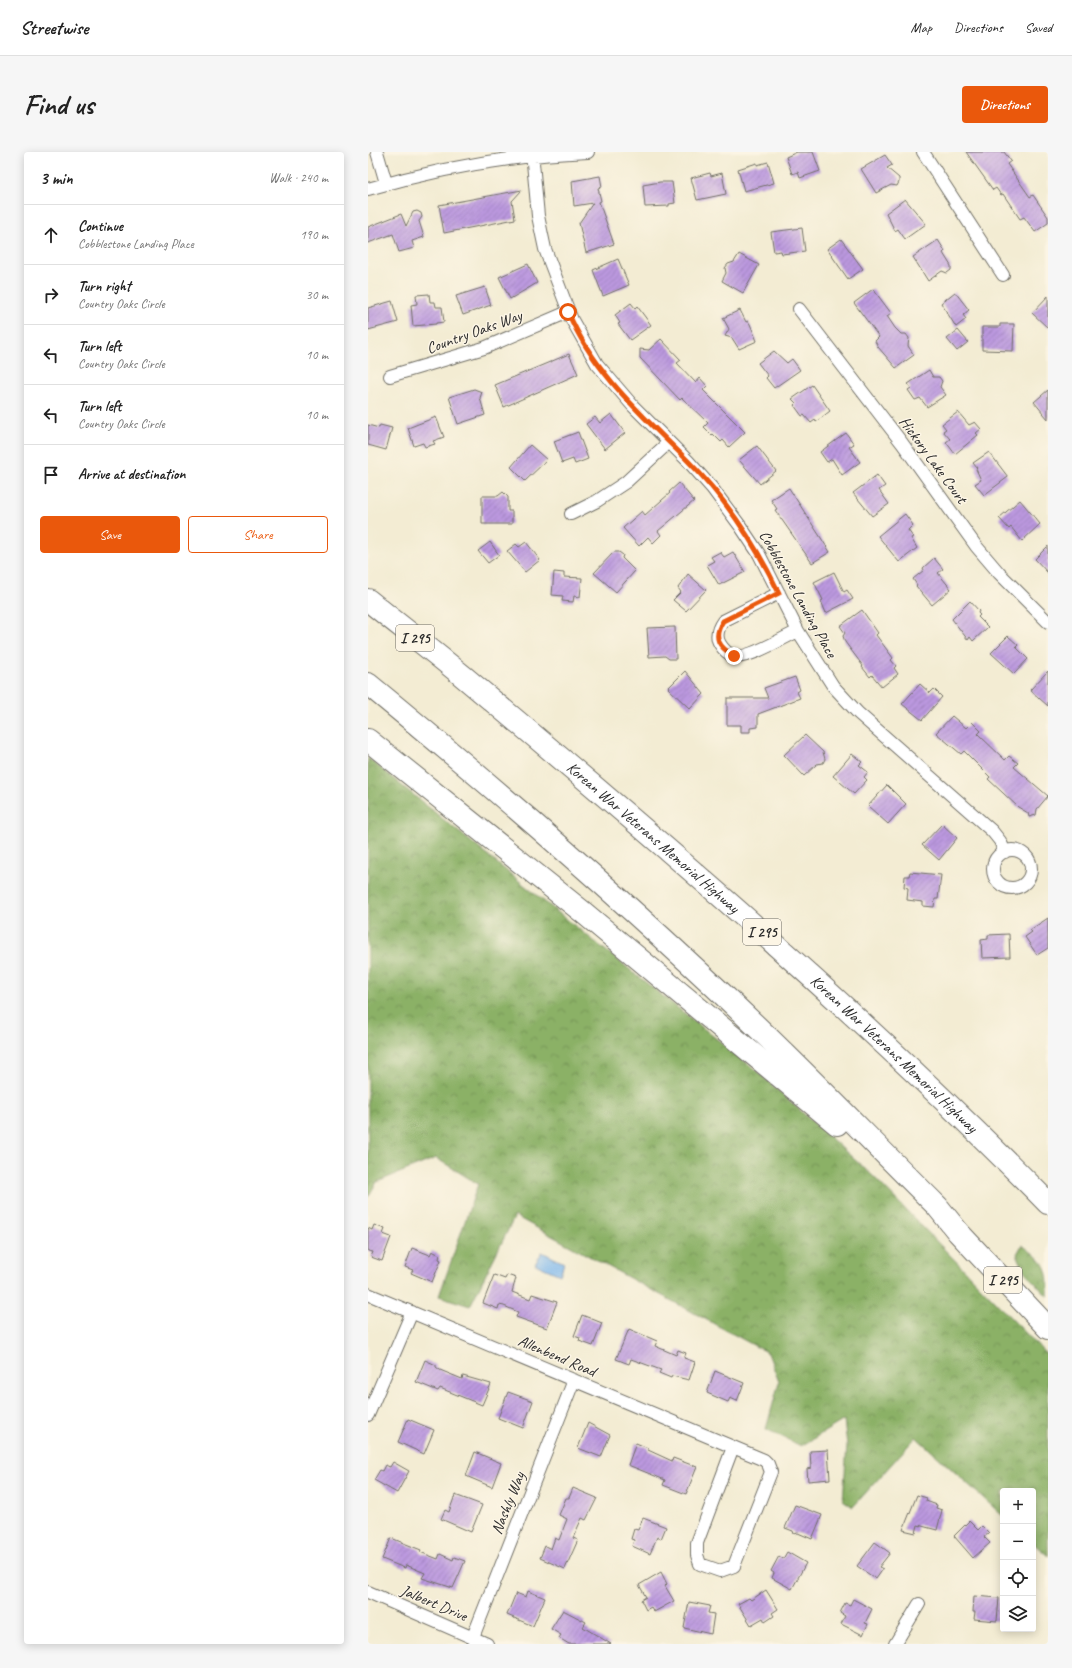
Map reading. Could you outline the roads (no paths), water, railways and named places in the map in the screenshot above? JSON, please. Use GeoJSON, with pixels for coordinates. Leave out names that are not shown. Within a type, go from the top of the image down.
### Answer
{"type":"FeatureCollection","features":[{"type":"Feature","properties":{"kind":"highway","name":"Korean War Veterans Memorial Highway"},"geometry":{"type":"LineString","coordinates":[[368,600],[462,676],[656,840],[790,957],[890,1048],[982,1136],[1048,1203]]}},
{"type":"Feature","properties":{"kind":"highway"},"geometry":{"type":"LineString","coordinates":[[368,684],[528,819],[672,948],[832,1100],[936,1206],[958,1232]]}},
{"type":"Feature","properties":{"kind":"highway"},"geometry":{"type":"LineString","coordinates":[[368,740],[584,913],[756,1055],[831,1118],[931,1214],[958,1232]]}},
{"type":"Feature","properties":{"kind":"highway","name":"I 295"},"geometry":{"type":"LineString","coordinates":[[958,1232],[1048,1328]]}},
{"type":"Feature","properties":{"kind":"street"},"geometry":{"type":"LineString","coordinates":[[377,152],[386,183]]}},
{"type":"Feature","properties":{"kind":"street"},"geometry":{"type":"LineString","coordinates":[[368,188],[438,170],[533,154],[588,152]]}},
{"type":"Feature","properties":{"kind":"street"},"geometry":{"type":"LineString","coordinates":[[923,152],[1003,275]]}},
{"type":"Feature","properties":{"kind":"street","name":"Cobblestone Landing Place"},"geometry":{"type":"LineString","coordinates":[[533,154],[538,216],[544,249],[568,312],[597,364],[633,406],[668,443],[688,461],[712,488],[741,527],[759,554],[798,631],[833,686],[858,713],[992,831],[1000,840],[1005,852]]}},
{"type":"Feature","properties":{"kind":"street","name":"Hickory Lake Court"},"geometry":{"type":"LineString","coordinates":[[799,308],[902,443],[976,546],[999,574],[1048,622]]}},
{"type":"Feature","properties":{"kind":"street","name":"Country Oaks Way"},"geometry":{"type":"LineString","coordinates":[[390,376],[484,348],[568,312]]}},
{"type":"Feature","properties":{"kind":"street"},"geometry":{"type":"LineString","coordinates":[[570,514],[597,501],[626,482],[668,443]]}},
{"type":"Feature","properties":{"kind":"street"},"geometry":{"type":"LineString","coordinates":[[779,593],[723,621],[718,629],[718,640],[723,650],[734,656],[746,656],[798,631]]}},
{"type":"Feature","properties":{"kind":"street","name":"Allenbend Road"},"geometry":{"type":"LineString","coordinates":[[368,1294],[412,1312],[764,1460],[768,1464],[771,1472],[734,1566],[720,1571],[700,1564],[697,1555],[697,1543],[733,1447]]}},
{"type":"Feature","properties":{"kind":"street"},"geometry":{"type":"LineString","coordinates":[[368,1415],[412,1312]]}},
{"type":"Feature","properties":{"kind":"street","name":"Nashly Way"},"geometry":{"type":"LineString","coordinates":[[473,1637],[574,1380]]}},
{"type":"Feature","properties":{"kind":"street","name":"Jalbert Drive"},"geometry":{"type":"LineString","coordinates":[[368,1592],[487,1644]]}},
{"type":"Feature","properties":{"kind":"street"},"geometry":{"type":"LineString","coordinates":[[895,1644],[919,1604]]}},
{"type":"Feature","properties":{"kind":"water"},"geometry":{"type":"Polygon","coordinates":[[[542,1252],[564,1263],[560,1275],[535,1264],[542,1252]]]}}]}
